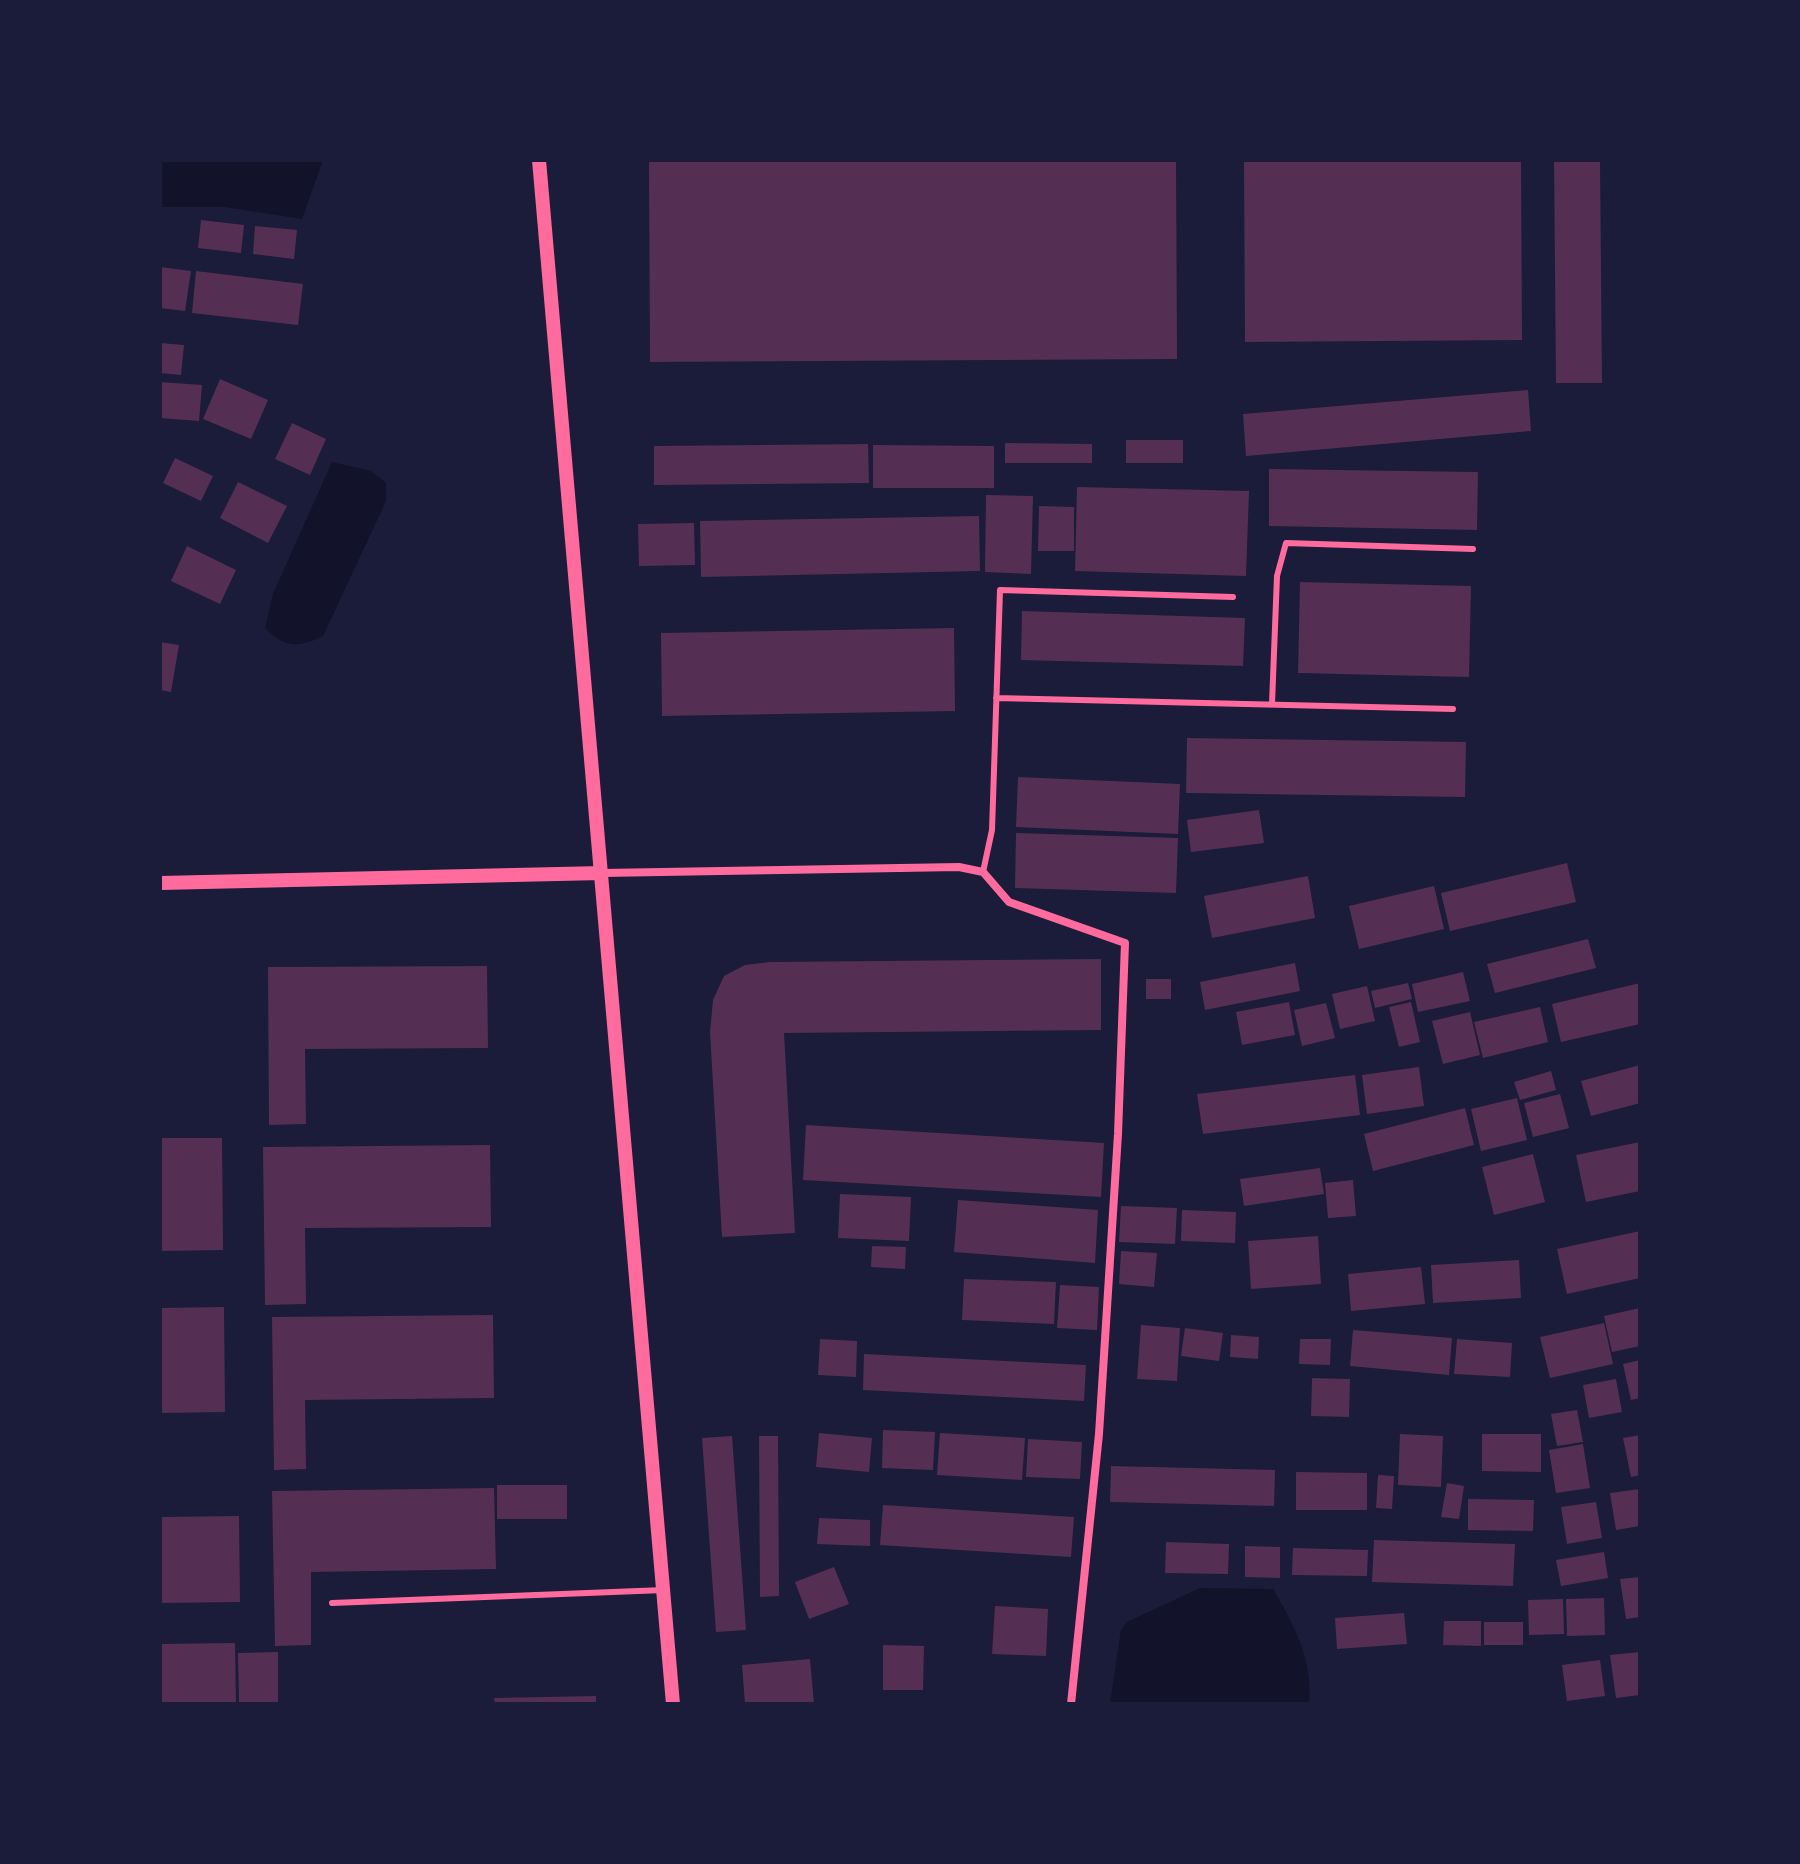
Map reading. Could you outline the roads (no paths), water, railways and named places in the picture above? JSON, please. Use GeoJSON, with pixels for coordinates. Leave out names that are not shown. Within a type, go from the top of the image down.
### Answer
{"type":"FeatureCollection","features":[{"type":"Feature","properties":{"kind":"street"},"geometry":{"type":"LineString","coordinates":[[539,160],[673,1704]]}},
{"type":"Feature","properties":{"kind":"street"},"geometry":{"type":"LineString","coordinates":[[160,883],[959,867],[983,872],[1009,902],[1125,943],[1118,1134],[1099,1434],[1071,1704]]}},
{"type":"Feature","properties":{"kind":"lane"},"geometry":{"type":"LineString","coordinates":[[1272,704],[1277,576],[1286,543],[1473,549]]}},
{"type":"Feature","properties":{"kind":"lane"},"geometry":{"type":"LineString","coordinates":[[983,872],[992,830],[1000,590],[1233,597]]}},
{"type":"Feature","properties":{"kind":"lane"},"geometry":{"type":"LineString","coordinates":[[996,698],[1453,709]]}},
{"type":"Feature","properties":{"kind":"lane"},"geometry":{"type":"LineString","coordinates":[[332,1603],[664,1590]]}}]}
